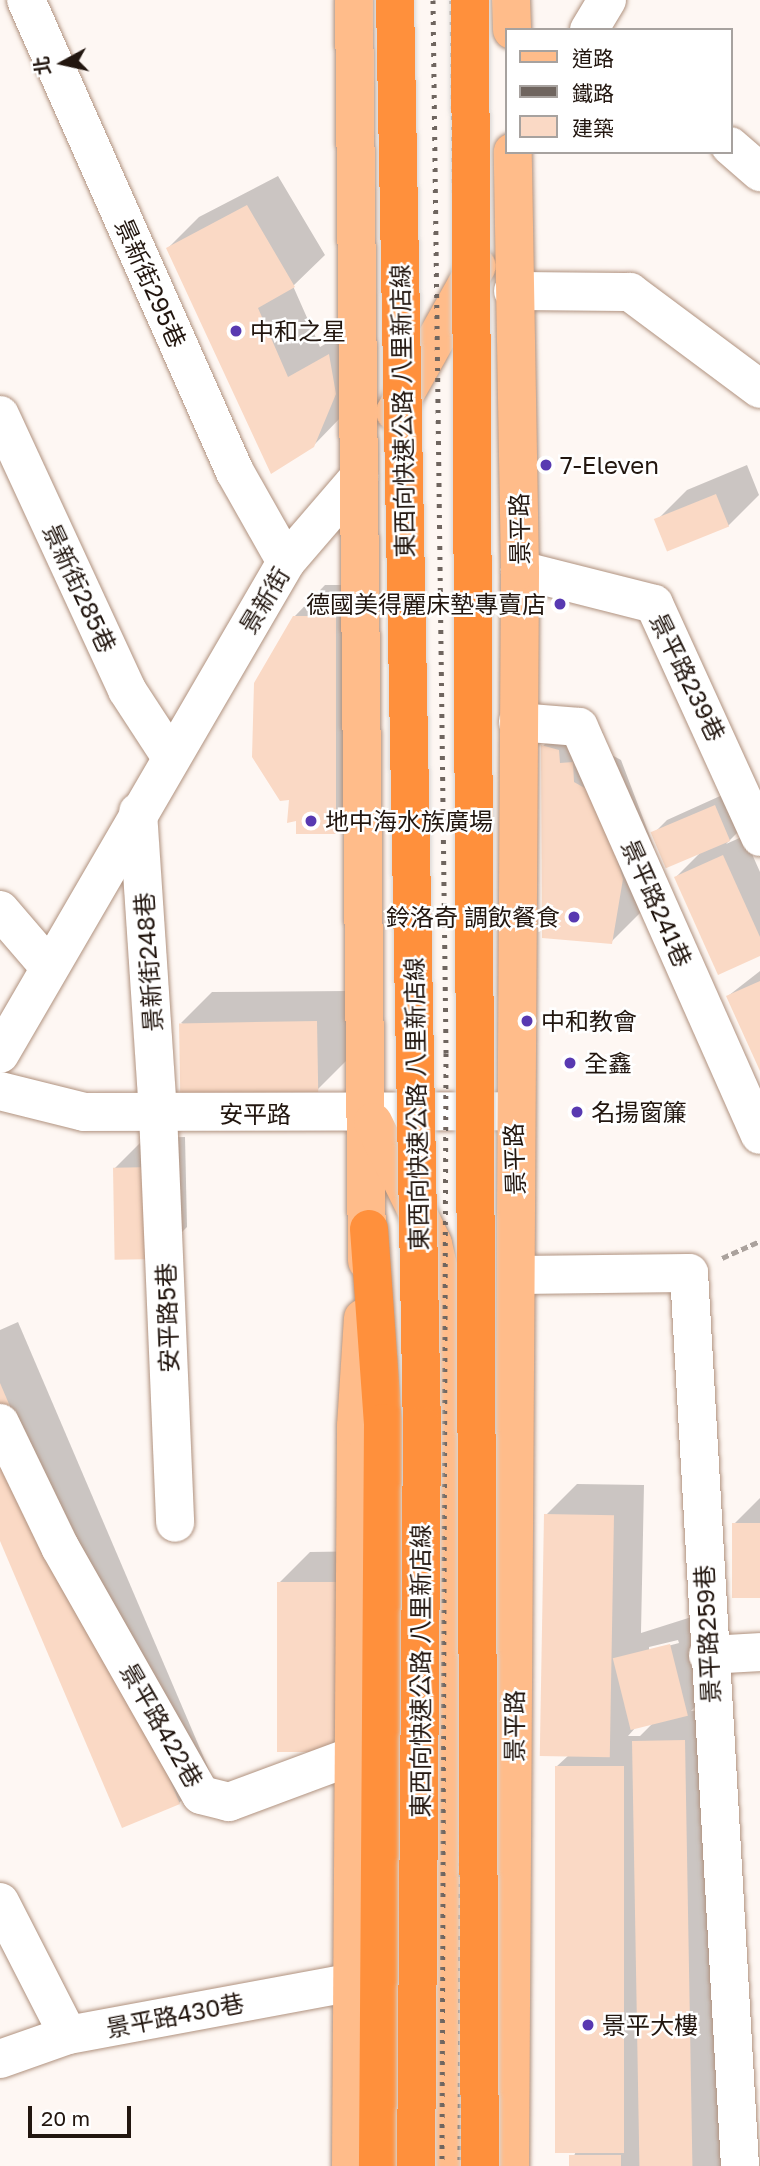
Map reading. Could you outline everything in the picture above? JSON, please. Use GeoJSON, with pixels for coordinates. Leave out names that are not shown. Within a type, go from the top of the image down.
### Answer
{"type":"FeatureCollection","features":[{"type":"Feature","properties":{"kind":"highway","name":"東西向快速公路 八里新店線"},"geometry":{"type":"LineString","coordinates":[[395,0],[422,1426],[416,2166]]}},
{"type":"Feature","properties":{"kind":"highway"},"geometry":{"type":"LineString","coordinates":[[470,0],[480,2166]]}},
{"type":"Feature","properties":{"kind":"highway"},"geometry":{"type":"LineString","coordinates":[[369,1229],[383,1423],[378,2166]]}},
{"type":"Feature","properties":{"kind":"main road"},"geometry":{"type":"LineString","coordinates":[[351,2166],[358,1754],[356,1426],[369,1229],[354,0]]}},
{"type":"Feature","properties":{"kind":"main road"},"geometry":{"type":"LineString","coordinates":[[511,0],[512,28]]}},
{"type":"Feature","properties":{"kind":"main road","name":"景平路"},"geometry":{"type":"LineString","coordinates":[[510,2166],[517,1275],[513,1111],[520,570],[513,291],[513,154]]}},
{"type":"Feature","properties":{"kind":"main road","name":"景新街"},"geometry":{"type":"LineString","coordinates":[[359,477],[514,200]]}},
{"type":"Feature","properties":{"kind":"main road"},"geometry":{"type":"LineString","coordinates":[[369,1114],[433,1244],[453,1329],[445,2166]]}},
{"type":"Feature","properties":{"kind":"street","name":"景新街295巷"},"geometry":{"type":"LineString","coordinates":[[26,0],[235,472],[286,562]]}},
{"type":"Feature","properties":{"kind":"street"},"geometry":{"type":"LineString","coordinates":[[732,148],[760,172]]}},
{"type":"Feature","properties":{"kind":"street","name":"景新街"},"geometry":{"type":"LineString","coordinates":[[514,200],[534,154]]}},
{"type":"Feature","properties":{"kind":"street"},"geometry":{"type":"LineString","coordinates":[[513,291],[630,292],[760,389]]}},
{"type":"Feature","properties":{"kind":"street","name":"景新街285巷"},"geometry":{"type":"LineString","coordinates":[[0,415],[127,690],[170,756]]}},
{"type":"Feature","properties":{"kind":"street","name":"景新街"},"geometry":{"type":"LineString","coordinates":[[0,1054],[138,811],[286,562],[359,477]]}},
{"type":"Feature","properties":{"kind":"street","name":"景平路239巷"},"geometry":{"type":"LineString","coordinates":[[520,570],[654,604],[752,787],[760,837]]}},
{"type":"Feature","properties":{"kind":"street","name":"景平路241巷"},"geometry":{"type":"LineString","coordinates":[[518,722],[579,727],[760,1135]]}},
{"type":"Feature","properties":{"kind":"street","name":"景新街248巷"},"geometry":{"type":"LineString","coordinates":[[138,811],[158,1113]]}},
{"type":"Feature","properties":{"kind":"street"},"geometry":{"type":"LineString","coordinates":[[0,910],[50,967]]}},
{"type":"Feature","properties":{"kind":"street","name":"安平路"},"geometry":{"type":"LineString","coordinates":[[0,1091],[83,1112],[369,1114],[513,1111]]}},
{"type":"Feature","properties":{"kind":"street","name":"安平路5巷"},"geometry":{"type":"LineString","coordinates":[[158,1113],[174,1523]]}},
{"type":"Feature","properties":{"kind":"street","name":"景平路259巷"},"geometry":{"type":"LineString","coordinates":[[517,1275],[689,1273],[708,1655],[740,2166]]}},
{"type":"Feature","properties":{"kind":"street","name":"景平路422巷"},"geometry":{"type":"LineString","coordinates":[[0,1423],[60,1547],[201,1795],[229,1802],[358,1754]]}},
{"type":"Feature","properties":{"kind":"street"},"geometry":{"type":"LineString","coordinates":[[708,1655],[760,1652]]}},
{"type":"Feature","properties":{"kind":"street"},"geometry":{"type":"LineString","coordinates":[[0,1902],[68,2035]]}},
{"type":"Feature","properties":{"kind":"street","name":"景平路430巷"},"geometry":{"type":"LineString","coordinates":[[0,2059],[68,2035],[353,1982]]}},
{"type":"Feature","properties":{"kind":"building","name":"中和之星"},"geometry":{"type":"Polygon","coordinates":[[[247,205],[295,287],[258,308],[288,377],[329,354],[336,394],[314,447],[271,474],[166,248],[247,205]]]}},
{"type":"Feature","properties":{"kind":"building"},"geometry":{"type":"Polygon","coordinates":[[[716,494],[729,526],[667,552],[654,519],[716,494]]]}},
{"type":"Feature","properties":{"kind":"building"},"geometry":{"type":"Polygon","coordinates":[[[293,616],[336,616],[336,834],[296,834],[296,821],[287,823],[289,800],[280,801],[252,757],[254,683],[293,616]]]}},
{"type":"Feature","properties":{"kind":"building"},"geometry":{"type":"Polygon","coordinates":[[[541,745],[559,750],[560,763],[573,762],[574,782],[590,791],[611,840],[623,879],[612,944],[542,938],[541,745]]]}},
{"type":"Feature","properties":{"kind":"building"},"geometry":{"type":"Polygon","coordinates":[[[715,805],[730,841],[666,868],[651,832],[715,805]]]}},
{"type":"Feature","properties":{"kind":"building"},"geometry":{"type":"Polygon","coordinates":[[[723,855],[760,937],[760,956],[718,975],[674,877],[723,855]]]}},
{"type":"Feature","properties":{"kind":"building"},"geometry":{"type":"Polygon","coordinates":[[[760,981],[760,1071],[726,996],[760,981]]]}},
{"type":"Feature","properties":{"kind":"building"},"geometry":{"type":"Polygon","coordinates":[[[317,1021],[318,1092],[180,1094],[179,1023],[317,1021]]]}},
{"type":"Feature","properties":{"kind":"building"},"geometry":{"type":"Polygon","coordinates":[[[155,1167],[157,1259],[115,1260],[113,1168],[155,1167]]]}},
{"type":"Feature","properties":{"kind":"building"},"geometry":{"type":"Polygon","coordinates":[[[0,1383],[180,1804],[122,1828],[0,1541],[0,1383]]]}},
{"type":"Feature","properties":{"kind":"building"},"geometry":{"type":"Polygon","coordinates":[[[544,1514],[614,1515],[610,1757],[540,1756],[544,1514]]]}},
{"type":"Feature","properties":{"kind":"building"},"geometry":{"type":"Polygon","coordinates":[[[732,1523],[760,1523],[760,1598],[732,1598],[732,1523]]]}},
{"type":"Feature","properties":{"kind":"building"},"geometry":{"type":"Polygon","coordinates":[[[277,1582],[343,1582],[343,1752],[277,1752],[277,1582]]]}},
{"type":"Feature","properties":{"kind":"building"},"geometry":{"type":"Polygon","coordinates":[[[670,1644],[688,1716],[631,1730],[613,1658],[670,1644]]]}},
{"type":"Feature","properties":{"kind":"building"},"geometry":{"type":"Polygon","coordinates":[[[685,1740],[692,2166],[639,2166],[632,1741],[685,1740]]]}},
{"type":"Feature","properties":{"kind":"building"},"geometry":{"type":"Polygon","coordinates":[[[555,1766],[624,1766],[624,2153],[555,2153],[555,1766]]]}},
{"type":"Feature","properties":{"kind":"building"},"geometry":{"type":"Polygon","coordinates":[[[569,2155],[621,2155],[621,2166],[569,2166],[569,2155]]]}},
{"type":"Feature","properties":{"kind":"railway"},"geometry":{"type":"LineString","coordinates":[[433,0],[446,1053],[442,2166]]}},
{"type":"Feature","properties":{"kind":"railway"},"geometry":{"type":"LineString","coordinates":[[452,0],[465,1054],[460,2166]]}},
{"type":"Feature","properties":{"kind":"place","name":"中和之星"},"geometry":{"type":"Point","coordinates":[236,331]}},
{"type":"Feature","properties":{"kind":"place","name":"7-Eleven"},"geometry":{"type":"Point","coordinates":[546,465]}},
{"type":"Feature","properties":{"kind":"place","name":"德國美得麗床墊專賣店"},"geometry":{"type":"Point","coordinates":[560,604]}},
{"type":"Feature","properties":{"kind":"place","name":"地中海水族廣場"},"geometry":{"type":"Point","coordinates":[311,821]}},
{"type":"Feature","properties":{"kind":"place","name":"鈴洛奇 調飲餐食"},"geometry":{"type":"Point","coordinates":[574,917]}},
{"type":"Feature","properties":{"kind":"place","name":"中和教會"},"geometry":{"type":"Point","coordinates":[527,1021]}},
{"type":"Feature","properties":{"kind":"place","name":"全鑫"},"geometry":{"type":"Point","coordinates":[570,1063]}},
{"type":"Feature","properties":{"kind":"place","name":"名揚窗簾"},"geometry":{"type":"Point","coordinates":[577,1112]}},
{"type":"Feature","properties":{"kind":"place","name":"景平大樓"},"geometry":{"type":"Point","coordinates":[588,2025]}}]}
